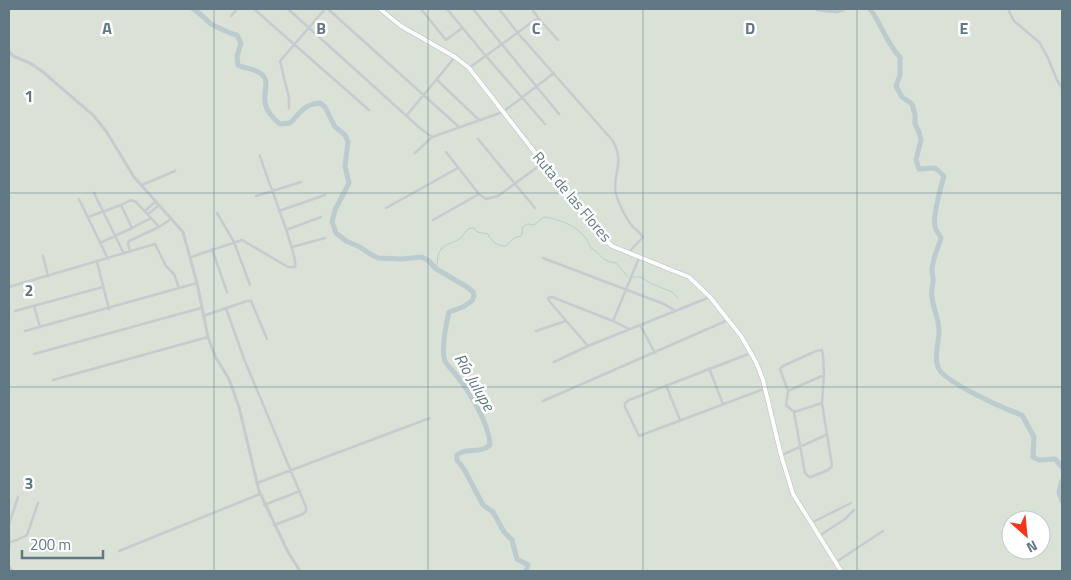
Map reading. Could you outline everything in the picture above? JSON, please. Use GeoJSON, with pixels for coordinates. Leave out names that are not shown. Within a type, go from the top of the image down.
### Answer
{"type":"FeatureCollection","features":[{"type":"Feature","properties":{"kind":"main road","name":"Ruta de las Flores"},"geometry":{"type":"LineString","coordinates":[[380,9],[402,26],[455,57],[469,68],[606,241],[612,246],[689,277],[710,297],[751,353],[765,388],[781,456],[793,494],[841,571]]}},
{"type":"Feature","properties":{"kind":"street"},"geometry":{"type":"LineString","coordinates":[[231,16],[238,9]]}},
{"type":"Feature","properties":{"kind":"street"},"geometry":{"type":"LineString","coordinates":[[254,9],[368,110]]}},
{"type":"Feature","properties":{"kind":"street"},"geometry":{"type":"LineString","coordinates":[[288,9],[432,137]]}},
{"type":"Feature","properties":{"kind":"street"},"geometry":{"type":"LineString","coordinates":[[289,108],[289,98],[280,61],[308,27],[326,9],[460,127]]}},
{"type":"Feature","properties":{"kind":"street"},"geometry":{"type":"LineString","coordinates":[[421,9],[446,40],[462,28]]}},
{"type":"Feature","properties":{"kind":"street"},"geometry":{"type":"LineString","coordinates":[[447,9],[485,56],[545,124]]}},
{"type":"Feature","properties":{"kind":"street"},"geometry":{"type":"LineString","coordinates":[[473,9],[558,114]]}},
{"type":"Feature","properties":{"kind":"street"},"geometry":{"type":"LineString","coordinates":[[499,9],[517,32],[608,133],[618,150],[619,168],[616,193],[629,221],[643,237],[629,252]]}},
{"type":"Feature","properties":{"kind":"street"},"geometry":{"type":"LineString","coordinates":[[532,9],[558,40]]}},
{"type":"Feature","properties":{"kind":"street"},"geometry":{"type":"LineString","coordinates":[[1008,9],[1014,21],[1038,42],[1062,88]]}},
{"type":"Feature","properties":{"kind":"street"},"geometry":{"type":"LineString","coordinates":[[469,68],[517,32],[539,19]]}},
{"type":"Feature","properties":{"kind":"street"},"geometry":{"type":"LineString","coordinates":[[9,51],[15,57],[30,63],[44,72],[94,116],[106,131],[140,186],[183,232],[191,257],[208,336],[215,356],[229,379],[239,407],[260,494],[274,526],[300,571]]}},
{"type":"Feature","properties":{"kind":"street"},"geometry":{"type":"LineString","coordinates":[[407,115],[455,57]]}},
{"type":"Feature","properties":{"kind":"street"},"geometry":{"type":"LineString","coordinates":[[415,153],[432,137],[503,112],[554,73]]}},
{"type":"Feature","properties":{"kind":"street"},"geometry":{"type":"LineString","coordinates":[[436,79],[479,120]]}},
{"type":"Feature","properties":{"kind":"street"},"geometry":{"type":"LineString","coordinates":[[478,139],[535,208]]}},
{"type":"Feature","properties":{"kind":"street"},"geometry":{"type":"LineString","coordinates":[[446,152],[479,194],[483,198],[490,199],[498,196],[543,163]]}},
{"type":"Feature","properties":{"kind":"street"},"geometry":{"type":"LineString","coordinates":[[191,257],[242,240],[292,268],[296,264],[292,247],[260,156]]}},
{"type":"Feature","properties":{"kind":"street"},"geometry":{"type":"LineString","coordinates":[[386,208],[458,168]]}},
{"type":"Feature","properties":{"kind":"street"},"geometry":{"type":"LineString","coordinates":[[140,186],[175,170]]}},
{"type":"Feature","properties":{"kind":"street"},"geometry":{"type":"LineString","coordinates":[[256,196],[301,182]]}},
{"type":"Feature","properties":{"kind":"street"},"geometry":{"type":"LineString","coordinates":[[94,193],[124,254]]}},
{"type":"Feature","properties":{"kind":"street"},"geometry":{"type":"LineString","coordinates":[[433,220],[479,194]]}},
{"type":"Feature","properties":{"kind":"street"},"geometry":{"type":"LineString","coordinates":[[279,211],[325,195]]}},
{"type":"Feature","properties":{"kind":"street"},"geometry":{"type":"LineString","coordinates":[[79,199],[108,259]]}},
{"type":"Feature","properties":{"kind":"street"},"geometry":{"type":"LineString","coordinates":[[88,217],[134,200],[159,227]]}},
{"type":"Feature","properties":{"kind":"street"},"geometry":{"type":"LineString","coordinates":[[145,211],[155,202]]}},
{"type":"Feature","properties":{"kind":"street"},"geometry":{"type":"LineString","coordinates":[[120,205],[132,228]]}},
{"type":"Feature","properties":{"kind":"street"},"geometry":{"type":"LineString","coordinates":[[148,214],[158,206]]}},
{"type":"Feature","properties":{"kind":"street"},"geometry":{"type":"LineString","coordinates":[[217,213],[234,242],[250,285]]}},
{"type":"Feature","properties":{"kind":"street"},"geometry":{"type":"LineString","coordinates":[[286,230],[321,217]]}},
{"type":"Feature","properties":{"kind":"street"},"geometry":{"type":"LineString","coordinates":[[100,243],[151,218]]}},
{"type":"Feature","properties":{"kind":"street"},"geometry":{"type":"LineString","coordinates":[[130,252],[128,246],[130,241],[171,219]]}},
{"type":"Feature","properties":{"kind":"street"},"geometry":{"type":"LineString","coordinates":[[292,247],[325,238]]}},
{"type":"Feature","properties":{"kind":"street"},"geometry":{"type":"LineString","coordinates":[[9,287],[155,244],[166,266],[174,274],[179,288]]}},
{"type":"Feature","properties":{"kind":"street"},"geometry":{"type":"LineString","coordinates":[[212,249],[227,292]]}},
{"type":"Feature","properties":{"kind":"street"},"geometry":{"type":"LineString","coordinates":[[43,256],[48,277]]}},
{"type":"Feature","properties":{"kind":"street"},"geometry":{"type":"LineString","coordinates":[[613,321],[640,256]]}},
{"type":"Feature","properties":{"kind":"street"},"geometry":{"type":"LineString","coordinates":[[543,258],[664,304],[674,310]]}},
{"type":"Feature","properties":{"kind":"street"},"geometry":{"type":"LineString","coordinates":[[97,262],[109,309]]}},
{"type":"Feature","properties":{"kind":"street"},"geometry":{"type":"LineString","coordinates":[[25,331],[197,283]]}},
{"type":"Feature","properties":{"kind":"street"},"geometry":{"type":"LineString","coordinates":[[15,311],[103,288]]}},
{"type":"Feature","properties":{"kind":"street"},"geometry":{"type":"LineString","coordinates":[[588,346],[548,298],[552,297],[629,329]]}},
{"type":"Feature","properties":{"kind":"street"},"geometry":{"type":"LineString","coordinates":[[554,362],[640,324],[710,297]]}},
{"type":"Feature","properties":{"kind":"street"},"geometry":{"type":"LineString","coordinates":[[203,316],[251,301],[267,339]]}},
{"type":"Feature","properties":{"kind":"street"},"geometry":{"type":"LineString","coordinates":[[34,306],[40,327]]}},
{"type":"Feature","properties":{"kind":"street"},"geometry":{"type":"LineString","coordinates":[[34,354],[202,308]]}},
{"type":"Feature","properties":{"kind":"street"},"geometry":{"type":"LineString","coordinates":[[226,308],[244,359],[300,491],[306,511],[274,526]]}},
{"type":"Feature","properties":{"kind":"street"},"geometry":{"type":"LineString","coordinates":[[536,331],[566,320]]}},
{"type":"Feature","properties":{"kind":"street"},"geometry":{"type":"LineString","coordinates":[[543,401],[728,320]]}},
{"type":"Feature","properties":{"kind":"street"},"geometry":{"type":"LineString","coordinates":[[640,324],[655,353]]}},
{"type":"Feature","properties":{"kind":"street"},"geometry":{"type":"LineString","coordinates":[[53,380],[208,336]]}},
{"type":"Feature","properties":{"kind":"street"},"geometry":{"type":"LineString","coordinates":[[822,350],[824,355],[822,403],[832,463],[828,470],[808,477],[794,412],[786,405],[788,391],[780,371],[781,367],[822,350]]}},
{"type":"Feature","properties":{"kind":"street"},"geometry":{"type":"LineString","coordinates":[[751,353],[629,400],[625,403],[625,407],[639,436],[765,388]]}},
{"type":"Feature","properties":{"kind":"street"},"geometry":{"type":"LineString","coordinates":[[709,368],[723,404]]}},
{"type":"Feature","properties":{"kind":"street"},"geometry":{"type":"LineString","coordinates":[[788,391],[824,375]]}},
{"type":"Feature","properties":{"kind":"street"},"geometry":{"type":"LineString","coordinates":[[666,385],[680,420]]}},
{"type":"Feature","properties":{"kind":"street"},"geometry":{"type":"LineString","coordinates":[[794,412],[822,403]]}},
{"type":"Feature","properties":{"kind":"street"},"geometry":{"type":"LineString","coordinates":[[256,482],[430,418]]}},
{"type":"Feature","properties":{"kind":"street"},"geometry":{"type":"LineString","coordinates":[[781,456],[826,435]]}},
{"type":"Feature","properties":{"kind":"street"},"geometry":{"type":"LineString","coordinates":[[264,505],[300,491]]}},
{"type":"Feature","properties":{"kind":"street"},"geometry":{"type":"LineString","coordinates":[[119,551],[260,494]]}},
{"type":"Feature","properties":{"kind":"street"},"geometry":{"type":"LineString","coordinates":[[9,524],[18,497]]}},
{"type":"Feature","properties":{"kind":"street"},"geometry":{"type":"LineString","coordinates":[[10,542],[27,535],[38,503]]}},
{"type":"Feature","properties":{"kind":"street"},"geometry":{"type":"LineString","coordinates":[[810,523],[851,503]]}},
{"type":"Feature","properties":{"kind":"street"},"geometry":{"type":"LineString","coordinates":[[819,536],[845,519],[854,510]]}},
{"type":"Feature","properties":{"kind":"street"},"geometry":{"type":"LineString","coordinates":[[9,530],[9,547]]}},
{"type":"Feature","properties":{"kind":"street"},"geometry":{"type":"LineString","coordinates":[[836,562],[883,531]]}},
{"type":"Feature","properties":{"kind":"street"},"geometry":{"type":"LineString","coordinates":[[9,566],[12,571]]}},
{"type":"Feature","properties":{"kind":"shaded area"},"geometry":{"type":"Polygon","coordinates":[[[9,9],[1062,9],[1062,571],[9,571],[9,9]]]}},
{"type":"Feature","properties":{"kind":"waterway","name":"Río Julupe"},"geometry":{"type":"LineString","coordinates":[[193,9],[212,24],[237,35],[241,43],[237,56],[238,65],[255,70],[263,76],[266,83],[266,105],[270,114],[277,122],[280,124],[290,123],[306,107],[320,103],[325,107],[335,127],[345,135],[348,142],[345,166],[349,183],[335,210],[332,222],[336,233],[346,241],[378,258],[401,259],[422,257],[435,268],[473,292],[472,301],[463,307],[449,312],[444,341],[444,358],[447,365],[468,391],[483,418],[490,445],[481,450],[461,452],[457,455],[457,460],[464,469],[483,505],[493,512],[504,532],[512,540],[517,559],[528,565],[526,571]]}},
{"type":"Feature","properties":{"kind":"waterway"},"geometry":{"type":"LineString","coordinates":[[818,9],[837,11],[843,9]]}},
{"type":"Feature","properties":{"kind":"waterway"},"geometry":{"type":"LineString","coordinates":[[870,9],[891,46],[900,57],[900,75],[896,86],[902,97],[912,104],[915,124],[921,140],[916,160],[919,169],[935,168],[944,176],[934,222],[941,238],[932,267],[932,295],[939,326],[936,355],[937,365],[944,375],[964,388],[990,402],[1022,415],[1034,437],[1033,457],[1039,460],[1055,459],[1062,467]]}},
{"type":"Feature","properties":{"kind":"waterway"},"geometry":{"type":"LineString","coordinates":[[434,266],[437,264],[442,248],[462,237],[469,229],[474,228],[477,232],[488,234],[495,243],[506,246],[514,238],[521,236],[523,227],[527,224],[534,225],[544,217],[559,220],[572,226],[584,236],[591,248],[604,259],[616,263],[628,277]]}},
{"type":"Feature","properties":{"kind":"waterway"},"geometry":{"type":"LineString","coordinates":[[633,277],[641,277],[672,292],[678,298]]}},
{"type":"Feature","properties":{"kind":"waterway"},"geometry":{"type":"LineString","coordinates":[[1062,481],[1059,492],[1062,501]]}}]}
